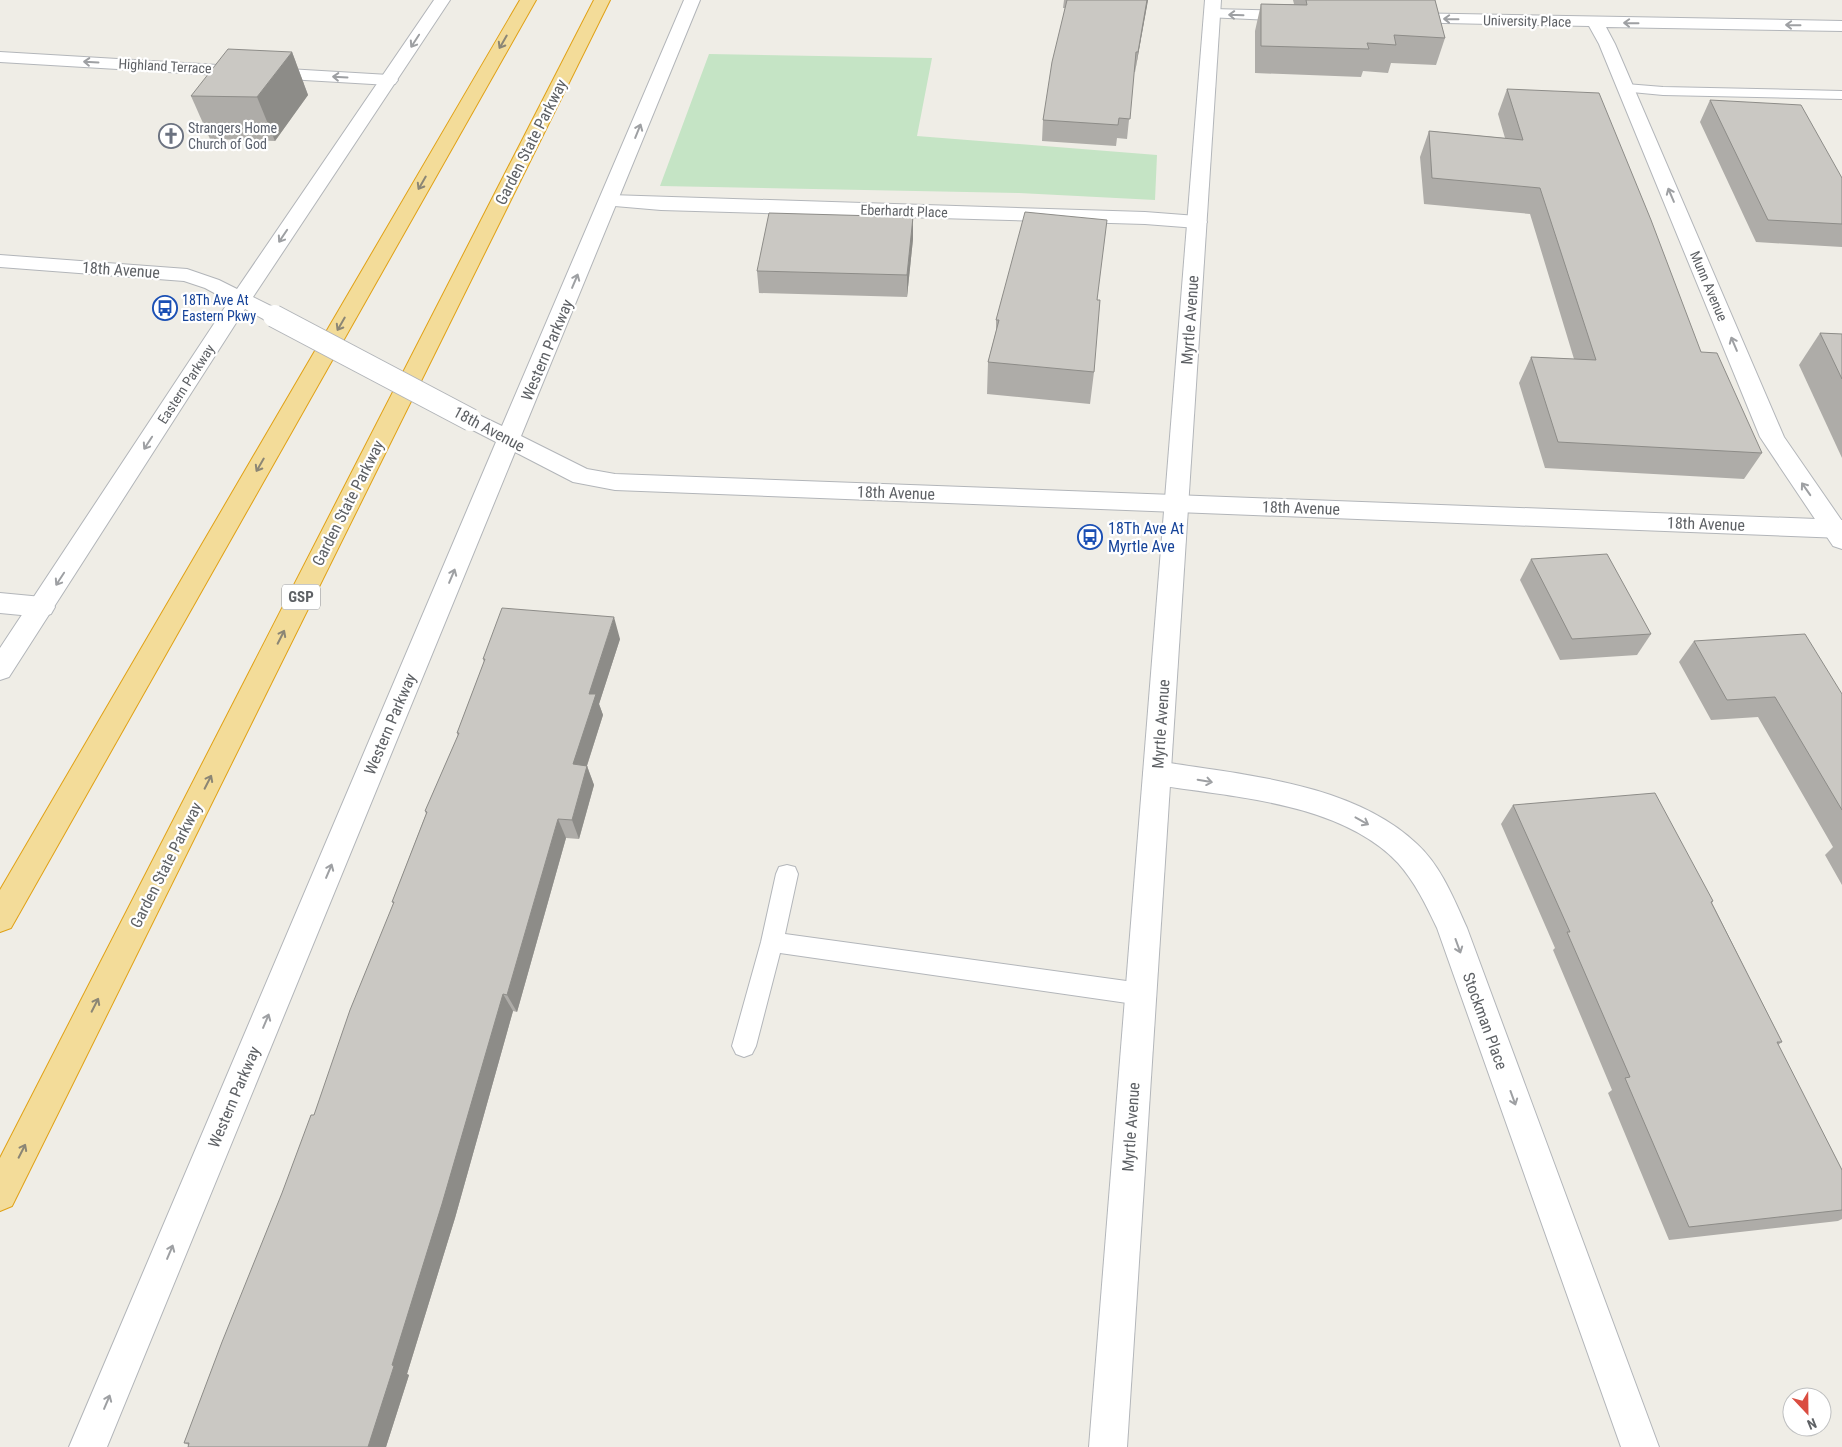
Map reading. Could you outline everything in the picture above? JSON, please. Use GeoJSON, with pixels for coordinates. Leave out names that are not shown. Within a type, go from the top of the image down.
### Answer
{"type":"FeatureCollection","features":[{"type":"Feature","properties":{"kind":"highway"},"geometry":{"type":"LineString","coordinates":[[0,918],[528,0]]}},
{"type":"Feature","properties":{"kind":"highway","name":"Garden State Parkway"},"geometry":{"type":"LineString","coordinates":[[0,1194],[602,0]]}},
{"type":"Feature","properties":{"kind":"street","name":"Eastern Parkway"},"geometry":{"type":"LineString","coordinates":[[0,670],[241,299],[442,0]]}},
{"type":"Feature","properties":{"kind":"street","name":"Western Parkway"},"geometry":{"type":"LineString","coordinates":[[88,1447],[692,0]]}},
{"type":"Feature","properties":{"kind":"street"},"geometry":{"type":"LineString","coordinates":[[1213,7],[1308,17]]}},
{"type":"Feature","properties":{"kind":"street","name":"Myrtle Avenue"},"geometry":{"type":"LineString","coordinates":[[1108,1447],[1213,7]]}},
{"type":"Feature","properties":{"kind":"street","name":"University Place"},"geometry":{"type":"LineString","coordinates":[[1387,18],[1842,26]]}},
{"type":"Feature","properties":{"kind":"street","name":"Munn Avenue"},"geometry":{"type":"LineString","coordinates":[[1595,22],[1607,44],[1626,88],[1772,437],[1782,454],[1839,533]]}},
{"type":"Feature","properties":{"kind":"street","name":"Highland Terrace"},"geometry":{"type":"LineString","coordinates":[[0,57],[389,80]]}},
{"type":"Feature","properties":{"kind":"street","name":"Eberhardt Place"},"geometry":{"type":"LineString","coordinates":[[610,200],[660,204],[1145,218],[1198,222]]}},
{"type":"Feature","properties":{"kind":"street","name":"18th Avenue"},"geometry":{"type":"LineString","coordinates":[[0,261],[187,275],[212,284],[581,476],[615,482],[1177,503],[1839,533]]}},
{"type":"Feature","properties":{"kind":"street"},"geometry":{"type":"LineString","coordinates":[[0,603],[42,606]]}},
{"type":"Feature","properties":{"kind":"street","name":"Stockman Place"},"geometry":{"type":"LineString","coordinates":[[1157,773],[1280,794],[1322,804],[1356,817],[1385,834],[1406,852],[1423,872],[1452,928],[1640,1447]]}},
{"type":"Feature","properties":{"kind":"lane"},"geometry":{"type":"LineString","coordinates":[[1626,88],[1662,91],[1842,95]]}},
{"type":"Feature","properties":{"kind":"lane"},"geometry":{"type":"LineString","coordinates":[[744,1046],[772,942],[786,874]]}},
{"type":"Feature","properties":{"kind":"lane"},"geometry":{"type":"LineString","coordinates":[[772,942],[1141,994]]}},
{"type":"Feature","properties":{"kind":"green space"},"geometry":{"type":"Polygon","coordinates":[[[709,54],[932,58],[917,136],[1157,155],[1155,200],[1019,193],[660,186],[709,54]]]}},
{"type":"Feature","properties":{"kind":"building"},"geometry":{"type":"Polygon","coordinates":[[[1067,0],[1147,0],[1138,52],[1136,52],[1130,119],[1119,118],[1118,125],[1043,120],[1052,62],[1067,0]]]}},
{"type":"Feature","properties":{"kind":"building"},"geometry":{"type":"Polygon","coordinates":[[[1306,0],[1435,0],[1445,38],[1394,35],[1396,45],[1367,43],[1369,49],[1261,46],[1261,4],[1307,5],[1306,0]]]}},
{"type":"Feature","properties":{"kind":"building"},"geometry":{"type":"Polygon","coordinates":[[[228,49],[292,52],[257,97],[191,96],[228,49]]]}},
{"type":"Feature","properties":{"kind":"building"},"geometry":{"type":"Polygon","coordinates":[[[1507,89],[1599,93],[1651,220],[1701,352],[1717,353],[1762,453],[1558,442],[1531,357],[1596,360],[1540,188],[1432,178],[1429,131],[1523,140],[1507,89]]]}},
{"type":"Feature","properties":{"kind":"building"},"geometry":{"type":"Polygon","coordinates":[[[1710,100],[1801,105],[1842,178],[1842,224],[1768,220],[1710,100]]]}},
{"type":"Feature","properties":{"kind":"building"},"geometry":{"type":"Polygon","coordinates":[[[1025,212],[1107,220],[1097,300],[1100,300],[1094,372],[988,362],[999,320],[996,320],[1025,212]]]}},
{"type":"Feature","properties":{"kind":"building"},"geometry":{"type":"Polygon","coordinates":[[[769,213],[913,217],[907,275],[757,271],[769,213]]]}},
{"type":"Feature","properties":{"kind":"building"},"geometry":{"type":"Polygon","coordinates":[[[1820,333],[1842,334],[1842,379],[1820,333]]]}},
{"type":"Feature","properties":{"kind":"building"},"geometry":{"type":"Polygon","coordinates":[[[1607,554],[1651,634],[1572,639],[1531,559],[1607,554]]]}},
{"type":"Feature","properties":{"kind":"building"},"geometry":{"type":"Polygon","coordinates":[[[502,608],[614,617],[589,694],[596,694],[573,764],[587,766],[572,820],[558,819],[507,995],[503,994],[442,1204],[392,1365],[394,1366],[368,1447],[188,1447],[189,1443],[184,1443],[311,1115],[314,1115],[350,1010],[394,902],[392,902],[427,812],[425,811],[459,733],[457,733],[502,608]]]}},
{"type":"Feature","properties":{"kind":"building"},"geometry":{"type":"Polygon","coordinates":[[[1805,634],[1842,694],[1842,810],[1775,697],[1727,700],[1694,641],[1805,634]]]}},
{"type":"Feature","properties":{"kind":"building"},"geometry":{"type":"Polygon","coordinates":[[[1655,793],[1713,901],[1711,902],[1782,1042],[1777,1042],[1842,1170],[1842,1210],[1689,1227],[1625,1078],[1630,1077],[1567,932],[1570,932],[1513,805],[1655,793]]]}},
{"type":"Feature","properties":{"kind":"place","name":"Strangers Home Church of God"},"geometry":{"type":"Point","coordinates":[171,136]}},
{"type":"Feature","properties":{"kind":"place","name":"18Th Ave At Eastern Pkwy"},"geometry":{"type":"Point","coordinates":[165,308]}},
{"type":"Feature","properties":{"kind":"place","name":"18Th Ave At Myrtle Ave"},"geometry":{"type":"Point","coordinates":[1090,537]}}]}
